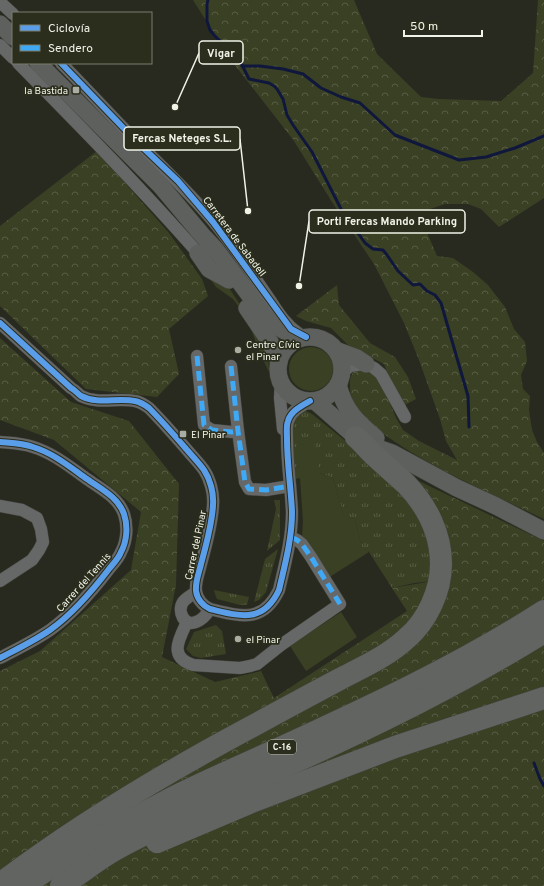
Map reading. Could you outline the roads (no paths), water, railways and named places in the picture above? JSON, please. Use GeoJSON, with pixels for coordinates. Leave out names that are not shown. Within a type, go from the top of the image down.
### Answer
{"type":"FeatureCollection","features":[{"type":"Feature","properties":{"kind":"highway"},"geometry":{"type":"LineString","coordinates":[[0,884],[104,811],[233,737],[377,660],[400,644],[415,630],[429,610],[434,598],[442,565],[441,551],[434,525],[422,504],[407,485],[375,457],[356,436]]}},
{"type":"Feature","properties":{"kind":"highway","name":"C-16"},"geometry":{"type":"LineString","coordinates":[[22,886],[98,838],[176,796],[367,708],[478,650],[544,611]]}},
{"type":"Feature","properties":{"kind":"highway","name":"C-16"},"geometry":{"type":"LineString","coordinates":[[61,886],[108,854],[179,816],[440,692],[490,665],[544,632]]}},
{"type":"Feature","properties":{"kind":"highway"},"geometry":{"type":"LineString","coordinates":[[87,869],[111,862],[250,803],[396,747],[544,698]]}},
{"type":"Feature","properties":{"kind":"main road"},"geometry":{"type":"LineString","coordinates":[[0,24],[12,36]]}},
{"type":"Feature","properties":{"kind":"main road"},"geometry":{"type":"LineString","coordinates":[[39,64],[161,186],[216,250],[265,316],[278,327],[302,338]]}},
{"type":"Feature","properties":{"kind":"main road"},"geometry":{"type":"LineString","coordinates":[[202,235],[229,280],[270,342],[279,362]]}},
{"type":"Feature","properties":{"kind":"main road"},"geometry":{"type":"LineString","coordinates":[[198,253],[209,268],[229,280]]}},
{"type":"Feature","properties":{"kind":"main road"},"geometry":{"type":"LineString","coordinates":[[366,364],[357,358],[338,351],[321,338],[302,338],[286,348],[279,362],[279,375],[281,381],[292,395],[298,398],[313,401],[356,436],[372,446],[392,453],[457,488],[544,531]]}},
{"type":"Feature","properties":{"kind":"main road"},"geometry":{"type":"LineString","coordinates":[[338,351],[341,360],[341,395],[350,413],[392,453]]}},
{"type":"Feature","properties":{"kind":"main road"},"geometry":{"type":"LineString","coordinates":[[313,401],[326,397],[335,389],[340,379]]}},
{"type":"Feature","properties":{"kind":"street"},"geometry":{"type":"LineString","coordinates":[[0,2],[12,13]]}},
{"type":"Feature","properties":{"kind":"street"},"geometry":{"type":"LineString","coordinates":[[0,45],[12,57]]}},
{"type":"Feature","properties":{"kind":"street"},"geometry":{"type":"LineString","coordinates":[[19,64],[105,152],[198,253]]}},
{"type":"Feature","properties":{"kind":"street","name":"Carretera de Sabadell"},"geometry":{"type":"LineString","coordinates":[[62,64],[188,193],[213,222],[291,329],[302,338]]}},
{"type":"Feature","properties":{"kind":"street","name":"Carrer del Pinar"},"geometry":{"type":"LineString","coordinates":[[0,323],[71,388],[82,396],[98,400],[118,399],[135,401],[149,408],[204,470],[213,494],[212,518],[197,580],[196,592],[202,603],[210,609]]}},
{"type":"Feature","properties":{"kind":"street"},"geometry":{"type":"LineString","coordinates":[[197,356],[204,424],[212,430],[232,432],[238,431]]}},
{"type":"Feature","properties":{"kind":"street"},"geometry":{"type":"LineString","coordinates":[[340,379],[350,366],[366,364],[374,368],[381,374],[405,417]]}},
{"type":"Feature","properties":{"kind":"street"},"geometry":{"type":"LineString","coordinates":[[231,366],[245,482],[249,489],[266,490],[290,486]]}},
{"type":"Feature","properties":{"kind":"street"},"geometry":{"type":"LineString","coordinates":[[281,381],[280,398],[283,433],[287,447]]}},
{"type":"Feature","properties":{"kind":"street"},"geometry":{"type":"LineString","coordinates":[[291,537],[302,544],[312,557],[340,604],[256,664],[240,668],[192,665],[182,660],[178,655],[177,649],[187,622],[197,622],[204,617],[210,609],[241,616],[259,613],[269,606],[276,596],[279,590],[291,537],[292,514],[287,447],[287,424],[289,417],[293,412],[313,401]]}},
{"type":"Feature","properties":{"kind":"street","name":"Carrer del Tennis"},"geometry":{"type":"LineString","coordinates":[[0,442],[32,446],[63,462],[110,495],[119,505],[124,514],[126,524],[125,542],[121,554],[68,616],[34,640],[0,658]]}},
{"type":"Feature","properties":{"kind":"street"},"geometry":{"type":"LineString","coordinates":[[0,506],[22,510],[37,518],[41,529],[42,542],[39,550],[32,560],[0,581]]}},
{"type":"Feature","properties":{"kind":"street","name":"Carrer del Pinar"},"geometry":{"type":"LineString","coordinates":[[187,622],[183,618],[182,605],[184,601],[196,592]]}},
{"type":"Feature","properties":{"kind":"waterway"},"geometry":{"type":"LineString","coordinates":[[208,0],[207,21],[210,30],[228,49],[237,55],[249,79],[269,83],[277,89],[283,99],[287,115],[312,152],[341,209],[365,243],[373,249],[383,250],[398,271],[413,285],[420,284],[427,291],[435,295],[441,303],[468,396],[469,427]]}},
{"type":"Feature","properties":{"kind":"waterway"},"geometry":{"type":"LineString","coordinates":[[242,66],[260,66],[283,69],[303,74],[321,88],[341,97],[360,103],[395,135],[459,160],[486,157],[515,148],[544,136]]}},
{"type":"Feature","properties":{"kind":"waterway"},"geometry":{"type":"LineString","coordinates":[[534,763],[544,786]]}},
{"type":"Feature","properties":{"kind":"place","name":"la Bastida"},"geometry":{"type":"Point","coordinates":[76,90]}},
{"type":"Feature","properties":{"kind":"place","name":"Vigar"},"geometry":{"type":"Point","coordinates":[175,107]}},
{"type":"Feature","properties":{"kind":"place","name":"Fercas Neteges S.L."},"geometry":{"type":"Point","coordinates":[248,211]}},
{"type":"Feature","properties":{"kind":"place","name":"Porti Fercas Mando Parking"},"geometry":{"type":"Point","coordinates":[299,286]}},
{"type":"Feature","properties":{"kind":"place","name":"Centre Cívic el Pinar"},"geometry":{"type":"Point","coordinates":[238,350]}},
{"type":"Feature","properties":{"kind":"place","name":"El Pinar"},"geometry":{"type":"Point","coordinates":[183,434]}},
{"type":"Feature","properties":{"kind":"place","name":"el Pinar"},"geometry":{"type":"Point","coordinates":[238,639]}}]}
